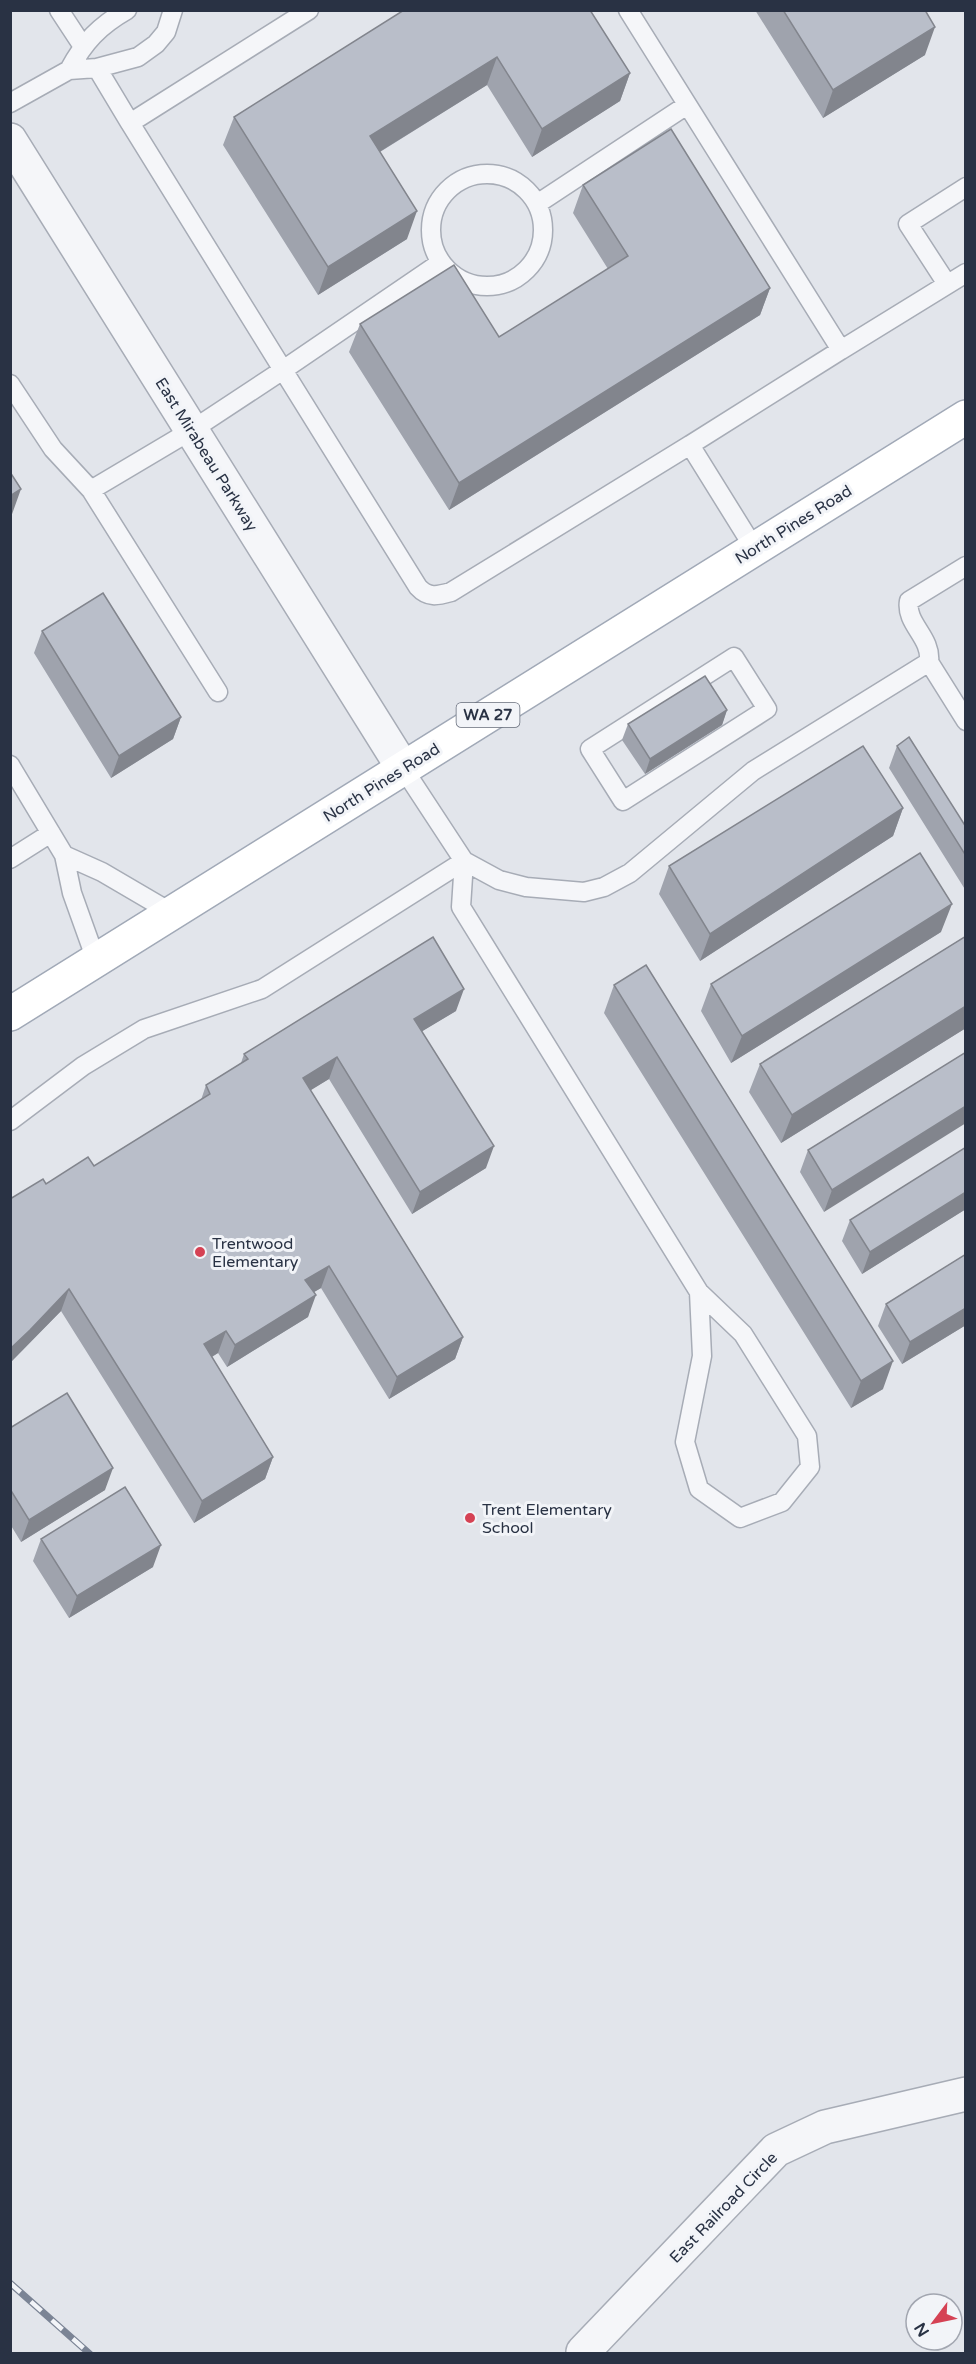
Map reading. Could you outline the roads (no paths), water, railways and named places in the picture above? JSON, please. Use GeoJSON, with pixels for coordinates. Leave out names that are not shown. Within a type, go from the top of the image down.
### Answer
{"type":"FeatureCollection","features":[{"type":"Feature","properties":{"kind":"main road","name":"North Pines Road"},"geometry":{"type":"LineString","coordinates":[[10,1014],[966,417]]}},
{"type":"Feature","properties":{"kind":"street","name":"East Mirabeau Parkway"},"geometry":{"type":"LineString","coordinates":[[10,140],[403,768]]}},
{"type":"Feature","properties":{"kind":"street","name":"East Railroad Circle"},"geometry":{"type":"LineString","coordinates":[[584,2354],[583,2352],[776,2150],[825,2127],[966,2094]]}},
{"type":"Feature","properties":{"kind":"lane"},"geometry":{"type":"LineString","coordinates":[[59,10],[82,45]]}},
{"type":"Feature","properties":{"kind":"lane"},"geometry":{"type":"LineString","coordinates":[[69,70],[82,45],[127,10]]}},
{"type":"Feature","properties":{"kind":"lane"},"geometry":{"type":"LineString","coordinates":[[130,123],[309,10]]}},
{"type":"Feature","properties":{"kind":"lane"},"geometry":{"type":"LineString","coordinates":[[628,10],[841,350]]}},
{"type":"Feature","properties":{"kind":"lane"},"geometry":{"type":"LineString","coordinates":[[10,103],[69,70],[97,68],[138,57],[156,44],[166,32],[172,11]]}},
{"type":"Feature","properties":{"kind":"lane"},"geometry":{"type":"LineString","coordinates":[[97,68],[418,587],[424,593],[434,596],[451,592],[966,273]]}},
{"type":"Feature","properties":{"kind":"lane"},"geometry":{"type":"LineString","coordinates":[[537,204],[687,105]]}},
{"type":"Feature","properties":{"kind":"lane"},"geometry":{"type":"LineString","coordinates":[[492,174],[518,184],[537,204],[542,222],[542,241],[536,258],[524,273],[508,283],[489,287],[470,285],[454,276],[440,263],[433,246],[430,228],[434,210],[443,194],[457,182],[474,175],[492,174]]}},
{"type":"Feature","properties":{"kind":"lane"},"geometry":{"type":"LineString","coordinates":[[948,284],[908,224],[966,187]]}},
{"type":"Feature","properties":{"kind":"lane"},"geometry":{"type":"LineString","coordinates":[[91,490],[192,430],[440,263]]}},
{"type":"Feature","properties":{"kind":"lane"},"geometry":{"type":"LineString","coordinates":[[10,384],[53,449],[91,490],[218,693]]}},
{"type":"Feature","properties":{"kind":"lane"},"geometry":{"type":"LineString","coordinates":[[690,446],[754,548]]}},
{"type":"Feature","properties":{"kind":"lane"},"geometry":{"type":"LineString","coordinates":[[966,566],[909,601],[907,611],[930,651],[929,662],[966,720]]}},
{"type":"Feature","properties":{"kind":"lane"},"geometry":{"type":"LineString","coordinates":[[734,657],[767,709],[623,801],[590,749],[734,657]]}},
{"type":"Feature","properties":{"kind":"lane"},"geometry":{"type":"LineString","coordinates":[[403,768],[464,861],[500,880],[526,887],[584,892],[604,887],[630,873],[753,771],[929,662]]}},
{"type":"Feature","properties":{"kind":"lane"},"geometry":{"type":"LineString","coordinates":[[10,765],[64,855],[72,893],[96,960]]}},
{"type":"Feature","properties":{"kind":"lane"},"geometry":{"type":"LineString","coordinates":[[10,859],[51,833]]}},
{"type":"Feature","properties":{"kind":"lane"},"geometry":{"type":"LineString","coordinates":[[64,855],[102,872],[172,913]]}},
{"type":"Feature","properties":{"kind":"lane"},"geometry":{"type":"LineString","coordinates":[[10,1121],[83,1066],[144,1029],[262,989],[464,861]]}},
{"type":"Feature","properties":{"kind":"lane"},"geometry":{"type":"LineString","coordinates":[[464,861],[461,907],[699,1292],[743,1334],[807,1436],[810,1467],[782,1502],[740,1518],[699,1489],[685,1443],[702,1356],[699,1292]]}},
{"type":"Feature","properties":{"kind":"railway"},"geometry":{"type":"LineString","coordinates":[[10,2283],[90,2354]]}},
{"type":"Feature","properties":{"kind":"place","name":"Trentwood Elementary"},"geometry":{"type":"Point","coordinates":[200,1252]}},
{"type":"Feature","properties":{"kind":"place","name":"Trent Elementary School"},"geometry":{"type":"Point","coordinates":[470,1518]}}]}
